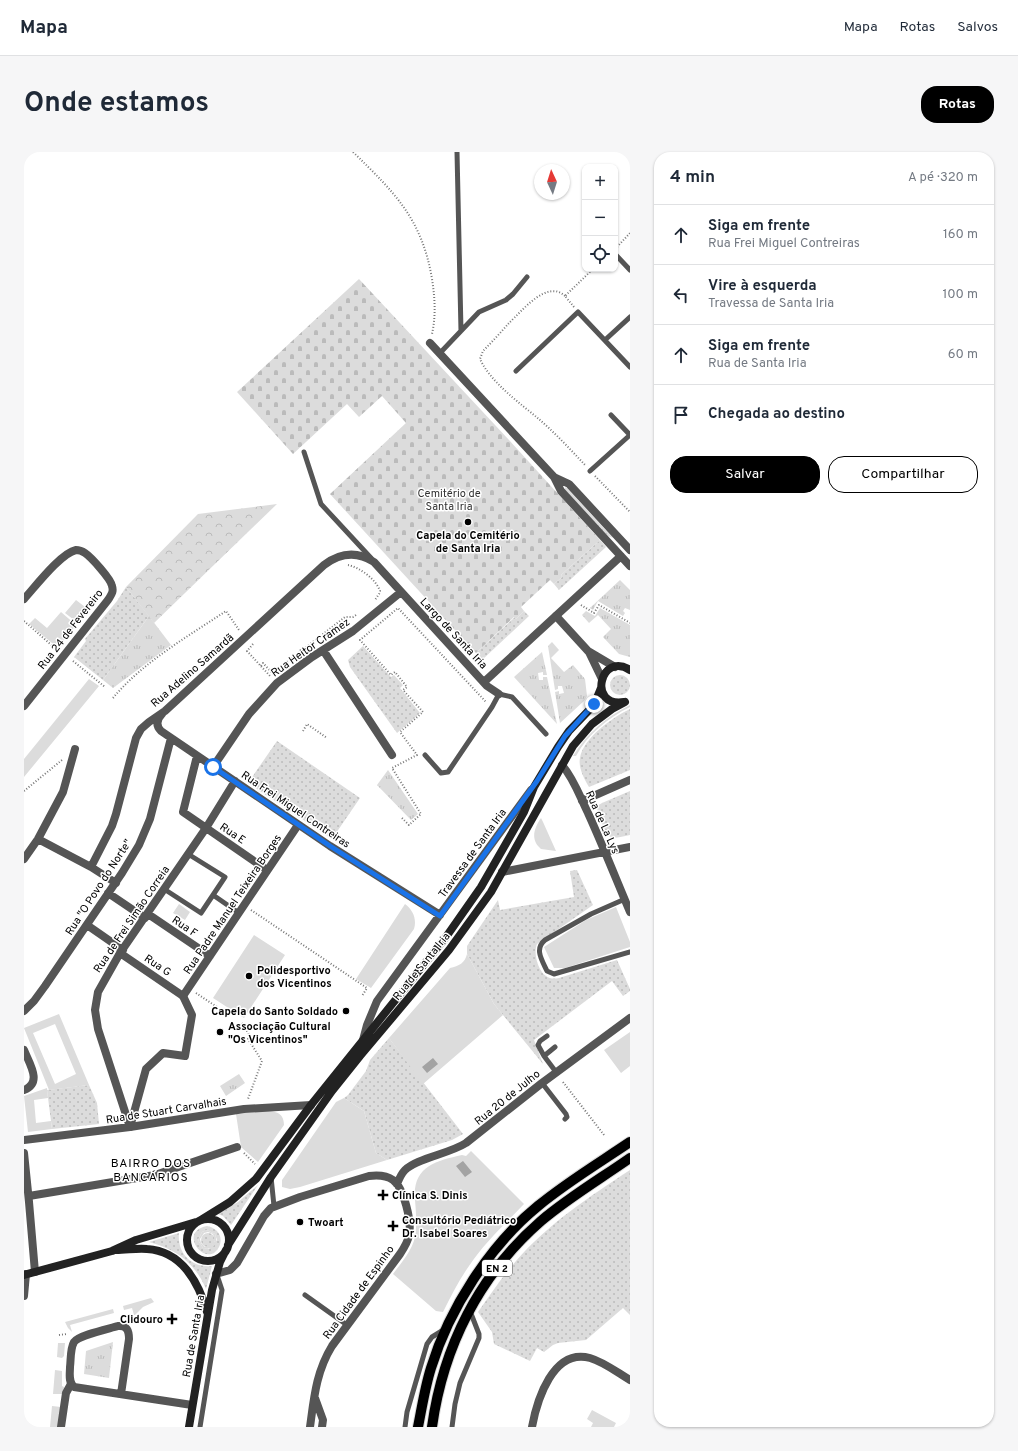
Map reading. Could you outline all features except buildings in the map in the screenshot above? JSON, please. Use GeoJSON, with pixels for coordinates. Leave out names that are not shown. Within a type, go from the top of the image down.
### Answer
{"type":"FeatureCollection","features":[{"type":"Feature","properties":{"kind":"main road"},"geometry":{"type":"LineString","coordinates":[[602,679],[607,671],[615,667],[623,667],[630,670]]}},
{"type":"Feature","properties":{"kind":"main road","name":"Rua de Santa Iria"},"geometry":{"type":"LineString","coordinates":[[199,1221],[237,1197],[252,1184],[260,1168],[446,937],[469,905],[524,812],[537,781],[565,736],[594,704],[601,688],[602,679]]}},
{"type":"Feature","properties":{"kind":"main road"},"geometry":{"type":"LineString","coordinates":[[601,688],[607,699],[613,702],[619,703],[628,701]]}},
{"type":"Feature","properties":{"kind":"main road","name":"Rua de Santa Iria"},"geometry":{"type":"LineString","coordinates":[[188,1427],[216,1274],[227,1247],[270,1177],[348,1070],[453,946],[491,892],[573,746],[592,724],[612,709],[628,701]]}},
{"type":"Feature","properties":{"kind":"main road","name":"EN 2"},"geometry":{"type":"LineString","coordinates":[[418,1427],[428,1376],[437,1350],[465,1293],[478,1273],[520,1222],[545,1200],[630,1142]]}},
{"type":"Feature","properties":{"kind":"main road","name":"EN 2"},"geometry":{"type":"LineString","coordinates":[[432,1427],[438,1392],[450,1353],[469,1309],[501,1263],[532,1230],[559,1207],[630,1158]]}},
{"type":"Feature","properties":{"kind":"main road"},"geometry":{"type":"LineString","coordinates":[[25,1274],[112,1251],[136,1240],[199,1221],[211,1219],[216,1220],[224,1226],[228,1235],[227,1247],[223,1254],[214,1260],[203,1260],[193,1255],[188,1246],[186,1240],[189,1230],[199,1221]]}},
{"type":"Feature","properties":{"kind":"main road"},"geometry":{"type":"LineString","coordinates":[[112,1251],[148,1249],[174,1258],[186,1268],[195,1280],[208,1313]]}},
{"type":"Feature","properties":{"kind":"street"},"geometry":{"type":"LineString","coordinates":[[430,343],[554,477],[561,491],[630,566]]}},
{"type":"Feature","properties":{"kind":"street"},"geometry":{"type":"LineString","coordinates":[[554,477],[569,484],[630,550]]}},
{"type":"Feature","properties":{"kind":"street","name":"Rua 24 de Fevereiro"},"geometry":{"type":"LineString","coordinates":[[24,599],[62,558],[75,550],[80,550],[86,553],[112,584],[112,594],[108,600],[24,706]]}},
{"type":"Feature","properties":{"kind":"street","name":"Rua Adelino Samardã"},"geometry":{"type":"LineString","coordinates":[[91,867],[110,830],[116,814],[136,738],[141,730],[149,722],[165,711],[327,563],[348,554],[364,556],[374,562]]}},
{"type":"Feature","properties":{"kind":"street","name":"Largo de Santa Iria"},"geometry":{"type":"LineString","coordinates":[[374,562],[484,682],[621,556]]}},
{"type":"Feature","properties":{"kind":"street","name":"Rua Heitor Cramez"},"geometry":{"type":"LineString","coordinates":[[213,767],[260,699],[277,683],[292,671],[353,631],[401,592]]}},
{"type":"Feature","properties":{"kind":"street"},"geometry":{"type":"LineString","coordinates":[[556,616],[588,651],[602,679]]}},
{"type":"Feature","properties":{"kind":"street"},"geometry":{"type":"LineString","coordinates":[[324,650],[392,755]]}},
{"type":"Feature","properties":{"kind":"street"},"geometry":{"type":"LineString","coordinates":[[588,651],[615,667]]}},
{"type":"Feature","properties":{"kind":"street"},"geometry":{"type":"LineString","coordinates":[[484,682],[499,694]]}},
{"type":"Feature","properties":{"kind":"street","name":"Rua Frei Miguel Contreiras"},"geometry":{"type":"LineString","coordinates":[[165,711],[159,718],[157,725],[161,731],[170,738],[298,825],[440,916]]}},
{"type":"Feature","properties":{"kind":"street","name":"Rua \"O Povo do Norte\""},"geometry":{"type":"LineString","coordinates":[[24,1011],[34,1002],[116,883],[139,845],[150,819],[170,738]]}},
{"type":"Feature","properties":{"kind":"street"},"geometry":{"type":"LineString","coordinates":[[24,859],[38,839],[63,792],[75,749]]}},
{"type":"Feature","properties":{"kind":"street","name":"Rua E"},"geometry":{"type":"LineString","coordinates":[[197,756],[183,812],[267,870]]}},
{"type":"Feature","properties":{"kind":"street","name":"Rua de La Lys"},"geometry":{"type":"LineString","coordinates":[[562,765],[570,775],[630,912]]}},
{"type":"Feature","properties":{"kind":"street"},"geometry":{"type":"LineString","coordinates":[[582,801],[630,780]]}},
{"type":"Feature","properties":{"kind":"street","name":"Travessa de Santa Iria"},"geometry":{"type":"LineString","coordinates":[[363,1040],[367,1025],[377,1001],[537,781]]}},
{"type":"Feature","properties":{"kind":"street","name":"Rua de Frei Simão Correia"},"geometry":{"type":"LineString","coordinates":[[130,1127],[101,1041],[95,1010],[98,992],[121,951],[206,828],[235,782]]}},
{"type":"Feature","properties":{"kind":"street","name":"Rua Padre Manuel Teixeira Borges"},"geometry":{"type":"LineString","coordinates":[[186,992],[298,825]]}},
{"type":"Feature","properties":{"kind":"street"},"geometry":{"type":"LineString","coordinates":[[38,839],[91,867],[116,883]]}},
{"type":"Feature","properties":{"kind":"street"},"geometry":{"type":"LineString","coordinates":[[502,872],[630,847]]}},
{"type":"Feature","properties":{"kind":"street","name":"Rua F"},"geometry":{"type":"LineString","coordinates":[[108,893],[210,956]]}},
{"type":"Feature","properties":{"kind":"street","name":"Rua G"},"geometry":{"type":"LineString","coordinates":[[87,925],[121,951],[186,992]]}},
{"type":"Feature","properties":{"kind":"street"},"geometry":{"type":"LineString","coordinates":[[130,1127],[146,1069],[163,1053],[185,1056],[192,1015],[186,992]]}},
{"type":"Feature","properties":{"kind":"street","name":"Rua 20 de Julho"},"geometry":{"type":"LineString","coordinates":[[397,1184],[403,1171],[408,1167],[463,1146],[556,1072],[630,1018]]}},
{"type":"Feature","properties":{"kind":"street"},"geometry":{"type":"LineString","coordinates":[[24,1050],[34,1078],[30,1087],[24,1090]]}},
{"type":"Feature","properties":{"kind":"street","name":"Rua de Stuart Carvalhais"},"geometry":{"type":"LineString","coordinates":[[24,1140],[130,1127],[238,1110],[311,1105]]}},
{"type":"Feature","properties":{"kind":"street"},"geometry":{"type":"LineString","coordinates":[[27,1200],[155,1175],[237,1147]]}},
{"type":"Feature","properties":{"kind":"street"},"geometry":{"type":"LineString","coordinates":[[24,1153],[34,1272]]}},
{"type":"Feature","properties":{"kind":"street"},"geometry":{"type":"LineString","coordinates":[[216,1274],[226,1271],[238,1263],[264,1216],[274,1206],[369,1176],[387,1177],[397,1184]]}},
{"type":"Feature","properties":{"kind":"street","name":"Rua Cidade de Espinho"},"geometry":{"type":"LineString","coordinates":[[310,1427],[318,1374],[325,1358],[347,1325],[406,1245],[410,1234],[410,1222],[401,1190],[397,1184]]}},
{"type":"Feature","properties":{"kind":"street"},"geometry":{"type":"LineString","coordinates":[[24,1296],[25,1274]]}},
{"type":"Feature","properties":{"kind":"street"},"geometry":{"type":"LineString","coordinates":[[61,1427],[66,1394],[71,1384],[70,1376],[72,1349],[76,1340],[116,1326],[126,1328],[129,1336],[121,1394]]}},
{"type":"Feature","properties":{"kind":"street"},"geometry":{"type":"LineString","coordinates":[[532,1427],[536,1407],[543,1392],[554,1371],[565,1361],[578,1357],[589,1358],[630,1380]]}},
{"type":"Feature","properties":{"kind":"street"},"geometry":{"type":"LineString","coordinates":[[71,1384],[77,1388],[192,1405]]}},
{"type":"Feature","properties":{"kind":"street"},"geometry":{"type":"LineString","coordinates":[[314,1396],[323,1420],[322,1427]]}},
{"type":"Feature","properties":{"kind":"lane"},"geometry":{"type":"LineString","coordinates":[[457,152],[461,331]]}},
{"type":"Feature","properties":{"kind":"lane"},"geometry":{"type":"LineString","coordinates":[[618,257],[630,270]]}},
{"type":"Feature","properties":{"kind":"lane"},"geometry":{"type":"LineString","coordinates":[[440,354],[479,312],[506,300],[527,277]]}},
{"type":"Feature","properties":{"kind":"lane"},"geometry":{"type":"LineString","coordinates":[[516,371],[578,312],[630,367]]}},
{"type":"Feature","properties":{"kind":"lane"},"geometry":{"type":"LineString","coordinates":[[605,340],[630,317]]}},
{"type":"Feature","properties":{"kind":"lane"},"geometry":{"type":"LineString","coordinates":[[590,471],[630,435],[611,415]]}},
{"type":"Feature","properties":{"kind":"lane"},"geometry":{"type":"LineString","coordinates":[[304,452],[321,504],[374,562]]}},
{"type":"Feature","properties":{"kind":"lane"},"geometry":{"type":"LineString","coordinates":[[425,755],[441,773],[448,772],[492,707],[499,694],[510,696],[546,734]]}},
{"type":"Feature","properties":{"kind":"lane"},"geometry":{"type":"LineString","coordinates":[[164,890],[201,913],[213,895],[224,877],[188,854]]}},
{"type":"Feature","properties":{"kind":"lane"},"geometry":{"type":"LineString","coordinates":[[213,895],[239,913]]}},
{"type":"Feature","properties":{"kind":"lane"},"geometry":{"type":"LineString","coordinates":[[625,899],[590,914],[545,940],[540,944],[539,949],[547,971],[554,974],[630,952]]}},
{"type":"Feature","properties":{"kind":"lane"},"geometry":{"type":"LineString","coordinates":[[547,1036],[538,1044],[544,1056],[556,1072]]}},
{"type":"Feature","properties":{"kind":"lane"},"geometry":{"type":"LineString","coordinates":[[544,1056],[556,1047]]}},
{"type":"Feature","properties":{"kind":"lane"},"geometry":{"type":"LineString","coordinates":[[542,1083],[566,1114],[567,1117],[565,1119]]}},
{"type":"Feature","properties":{"kind":"lane"},"geometry":{"type":"LineString","coordinates":[[270,1177],[274,1206]]}},
{"type":"Feature","properties":{"kind":"lane"},"geometry":{"type":"LineString","coordinates":[[200,1427],[222,1290],[216,1274]]}},
{"type":"Feature","properties":{"kind":"lane"},"geometry":{"type":"LineString","coordinates":[[305,1294],[347,1325]]}},
{"type":"Feature","properties":{"kind":"lane"},"geometry":{"type":"LineString","coordinates":[[452,1427],[455,1404],[460,1384],[479,1338],[479,1334],[469,1309]]}},
{"type":"Feature","properties":{"kind":"lane"},"geometry":{"type":"LineString","coordinates":[[405,1427],[407,1412],[427,1344],[432,1337],[446,1329]]}},
{"type":"Feature","properties":{"kind":"path"},"geometry":{"type":"LineString","coordinates":[[353,152],[391,190],[405,207],[420,234],[431,272],[434,295],[434,323],[430,343]]}},
{"type":"Feature","properties":{"kind":"path"},"geometry":{"type":"LineString","coordinates":[[618,245],[630,234]]}},
{"type":"Feature","properties":{"kind":"path"},"geometry":{"type":"LineString","coordinates":[[565,296],[590,272]]}},
{"type":"Feature","properties":{"kind":"path"},"geometry":{"type":"LineString","coordinates":[[578,312],[561,292],[556,290],[550,291],[533,300],[483,351],[480,359],[495,380],[569,447],[630,512]]}},
{"type":"Feature","properties":{"kind":"path"},"geometry":{"type":"LineString","coordinates":[[347,565],[358,568],[379,587],[379,594],[370,604]]}},
{"type":"Feature","properties":{"kind":"path"},"geometry":{"type":"LineString","coordinates":[[578,604],[594,613],[599,605],[630,623]]}},
{"type":"Feature","properties":{"kind":"path"},"geometry":{"type":"LineString","coordinates":[[402,818],[409,825],[421,814],[392,768],[417,756],[400,732],[423,712],[403,690],[407,687],[395,672],[391,675],[360,640],[398,608],[486,702]]}},
{"type":"Feature","properties":{"kind":"path"},"geometry":{"type":"LineString","coordinates":[[113,698],[126,683],[166,652],[226,611],[241,632],[238,635]]}},
{"type":"Feature","properties":{"kind":"path"},"geometry":{"type":"LineString","coordinates":[[285,664],[345,617],[353,617],[360,612]]}},
{"type":"Feature","properties":{"kind":"path"},"geometry":{"type":"LineString","coordinates":[[24,621],[58,650]]}},
{"type":"Feature","properties":{"kind":"path"},"geometry":{"type":"LineString","coordinates":[[247,651],[277,683]]}},
{"type":"Feature","properties":{"kind":"path"},"geometry":{"type":"LineString","coordinates":[[73,661],[105,687]]}},
{"type":"Feature","properties":{"kind":"path"},"geometry":{"type":"LineString","coordinates":[[261,666],[263,663],[273,674],[279,669]]}},
{"type":"Feature","properties":{"kind":"path"},"geometry":{"type":"LineString","coordinates":[[303,731],[307,724],[326,738]]}},
{"type":"Feature","properties":{"kind":"path"},"geometry":{"type":"LineString","coordinates":[[24,791],[75,749]]}},
{"type":"Feature","properties":{"kind":"path"},"geometry":{"type":"LineString","coordinates":[[244,905],[367,988],[362,996]]}},
{"type":"Feature","properties":{"kind":"path"},"geometry":{"type":"LineString","coordinates":[[186,992],[217,1007]]}},
{"type":"Feature","properties":{"kind":"path"},"geometry":{"type":"LineString","coordinates":[[242,1023],[250,1036],[248,1039],[262,1061],[248,1099]]}},
{"type":"Feature","properties":{"kind":"path"},"geometry":{"type":"LineString","coordinates":[[563,1082],[604,1135]]}},
{"type":"Feature","properties":{"kind":"path"},"geometry":{"type":"LineString","coordinates":[[237,1147],[260,1168]]}},
{"type":"Feature","properties":{"kind":"path"},"geometry":{"type":"LineString","coordinates":[[59,1334],[66,1335],[69,1333]]}},
{"type":"Feature","properties":{"kind":"green space","name":"Cemitério de Santa Iria"},"geometry":{"type":"Polygon","coordinates":[[[359,279],[600,540],[561,575],[562,577],[554,584],[550,580],[521,607],[524,611],[516,619],[514,617],[476,653],[330,494],[406,423],[382,396],[359,417],[347,404],[293,454],[237,392],[359,279]]]}},
{"type":"Feature","properties":{"kind":"green space"},"geometry":{"type":"Polygon","coordinates":[[[566,487],[613,538],[608,536],[564,489],[566,487]]]}},
{"type":"Feature","properties":{"kind":"green space"},"geometry":{"type":"Polygon","coordinates":[[[277,504],[154,623],[126,587],[198,514],[277,504]]]}},
{"type":"Feature","properties":{"kind":"green space"},"geometry":{"type":"Polygon","coordinates":[[[600,540],[606,547],[559,590],[554,584],[562,577],[561,575],[600,540]]]}},
{"type":"Feature","properties":{"kind":"green space"},"geometry":{"type":"Polygon","coordinates":[[[620,580],[630,590],[630,610],[625,608],[623,611],[625,613],[623,616],[598,601],[593,610],[590,608],[620,580]]]}},
{"type":"Feature","properties":{"kind":"green space"},"geometry":{"type":"Polygon","coordinates":[[[126,587],[149,616],[103,680],[74,657],[86,641],[85,639],[117,601],[126,587]]]}},
{"type":"Feature","properties":{"kind":"green space"},"geometry":{"type":"Polygon","coordinates":[[[76,600],[89,610],[78,623],[65,613],[76,600]]]}},
{"type":"Feature","properties":{"kind":"green space"},"geometry":{"type":"Polygon","coordinates":[[[600,608],[630,625],[630,657],[619,654],[603,637],[611,629],[598,615],[589,623],[582,615],[586,611],[595,616],[600,608]]]}},
{"type":"Feature","properties":{"kind":"green space"},"geometry":{"type":"Polygon","coordinates":[[[524,611],[529,616],[482,660],[476,653],[515,617],[516,619],[524,611]]]}},
{"type":"Feature","properties":{"kind":"green space"},"geometry":{"type":"Polygon","coordinates":[[[61,612],[76,625],[58,648],[29,624],[35,618],[47,628],[61,612]]]}},
{"type":"Feature","properties":{"kind":"green space"},"geometry":{"type":"Polygon","coordinates":[[[149,616],[171,645],[113,688],[103,680],[149,616]]]}},
{"type":"Feature","properties":{"kind":"green space"},"geometry":{"type":"Polygon","coordinates":[[[552,642],[559,650],[551,658],[564,672],[573,665],[585,679],[587,696],[584,701],[560,723],[555,692],[559,691],[559,694],[564,693],[562,686],[558,686],[558,689],[555,690],[548,646],[552,642]]]}},
{"type":"Feature","properties":{"kind":"green space"},"geometry":{"type":"Polygon","coordinates":[[[363,646],[391,677],[394,675],[403,685],[400,688],[420,713],[397,733],[350,667],[348,660],[363,646]]]}},
{"type":"Feature","properties":{"kind":"green space"},"geometry":{"type":"Polygon","coordinates":[[[542,652],[547,675],[543,675],[543,672],[538,673],[539,680],[543,680],[543,677],[547,677],[557,724],[514,677],[542,652]]]}},
{"type":"Feature","properties":{"kind":"green space"},"geometry":{"type":"Polygon","coordinates":[[[620,675],[627,678],[630,685],[627,692],[620,695],[613,692],[610,685],[613,678],[620,675]]]}},
{"type":"Feature","properties":{"kind":"green space"},"geometry":{"type":"Polygon","coordinates":[[[89,679],[99,686],[24,777],[24,759],[89,679]]]}},
{"type":"Feature","properties":{"kind":"green space"},"geometry":{"type":"Polygon","coordinates":[[[630,705],[630,707],[599,727],[586,741],[576,756],[573,756],[584,740],[598,726],[630,705]]]}},
{"type":"Feature","properties":{"kind":"green space"},"geometry":{"type":"Polygon","coordinates":[[[630,709],[630,770],[589,787],[583,777],[580,765],[582,750],[600,729],[615,717],[630,709]]]}},
{"type":"Feature","properties":{"kind":"green space"},"geometry":{"type":"Polygon","coordinates":[[[277,741],[360,798],[332,839],[248,783],[277,741]]]}},
{"type":"Feature","properties":{"kind":"green space"},"geometry":{"type":"Polygon","coordinates":[[[388,770],[418,814],[411,820],[377,785],[388,770]]]}},
{"type":"Feature","properties":{"kind":"green space"},"geometry":{"type":"Polygon","coordinates":[[[630,791],[630,835],[613,838],[604,829],[597,806],[630,791]]]}},
{"type":"Feature","properties":{"kind":"green space"},"geometry":{"type":"Polygon","coordinates":[[[541,818],[556,851],[541,849],[535,842],[534,834],[536,826],[541,818]]]}},
{"type":"Feature","properties":{"kind":"green space"},"geometry":{"type":"Polygon","coordinates":[[[577,870],[593,905],[537,944],[536,957],[539,966],[543,974],[555,979],[617,960],[630,991],[623,996],[612,981],[534,1040],[543,1064],[494,1004],[467,954],[467,946],[498,900],[500,910],[574,897],[570,871],[577,870]]]}},
{"type":"Feature","properties":{"kind":"green space"},"geometry":{"type":"Polygon","coordinates":[[[179,904],[190,912],[185,920],[173,913],[179,904]]]}},
{"type":"Feature","properties":{"kind":"green space"},"geometry":{"type":"Polygon","coordinates":[[[405,904],[414,915],[414,929],[371,988],[356,979],[405,904]]]}},
{"type":"Feature","properties":{"kind":"green space"},"geometry":{"type":"Polygon","coordinates":[[[616,907],[630,942],[630,947],[565,968],[554,968],[544,947],[586,920],[616,907]]]}},
{"type":"Feature","properties":{"kind":"green space","name":"Polidesportivo dos Vicentinos"},"geometry":{"type":"Polygon","coordinates":[[[254,935],[285,955],[244,1018],[213,998],[254,935]]]}},
{"type":"Feature","properties":{"kind":"green space"},"geometry":{"type":"Polygon","coordinates":[[[467,954],[494,1004],[503,1015],[423,1084],[389,1038],[450,968],[461,964],[465,960],[467,954]]]}},
{"type":"Feature","properties":{"kind":"green space"},"geometry":{"type":"Polygon","coordinates":[[[59,1014],[89,1085],[49,1090],[24,1028],[59,1014]],[[55,1024],[33,1033],[55,1084],[76,1074],[55,1024]]]}},
{"type":"Feature","properties":{"kind":"green space"},"geometry":{"type":"Polygon","coordinates":[[[630,1032],[630,1066],[621,1073],[604,1050],[630,1032]]]}},
{"type":"Feature","properties":{"kind":"green space"},"geometry":{"type":"Polygon","coordinates":[[[389,1038],[463,1134],[452,1140],[387,1160],[376,1153],[364,1111],[344,1098],[348,1095],[366,1071],[370,1060],[389,1038]]]}},
{"type":"Feature","properties":{"kind":"green space"},"geometry":{"type":"Polygon","coordinates":[[[239,1074],[245,1083],[226,1096],[220,1086],[239,1074]]]}},
{"type":"Feature","properties":{"kind":"green space"},"geometry":{"type":"Polygon","coordinates":[[[89,1085],[97,1103],[99,1124],[52,1129],[47,1090],[89,1085]]]}},
{"type":"Feature","properties":{"kind":"green space"},"geometry":{"type":"Polygon","coordinates":[[[47,1088],[48,1098],[34,1100],[36,1123],[51,1121],[52,1129],[28,1132],[24,1096],[47,1088]]]}},
{"type":"Feature","properties":{"kind":"green space"},"geometry":{"type":"Polygon","coordinates":[[[344,1098],[364,1111],[376,1153],[387,1160],[300,1187],[290,1189],[282,1187],[282,1180],[336,1102],[344,1098]]]}},
{"type":"Feature","properties":{"kind":"green space"},"geometry":{"type":"Polygon","coordinates":[[[263,1111],[280,1114],[284,1120],[284,1125],[258,1162],[241,1147],[236,1114],[263,1111]]]}},
{"type":"Feature","properties":{"kind":"green space"},"geometry":{"type":"Polygon","coordinates":[[[471,1151],[524,1204],[481,1249],[458,1282],[443,1312],[436,1311],[393,1274],[409,1252],[414,1242],[416,1223],[415,1189],[417,1180],[421,1173],[434,1163],[462,1155],[466,1156],[471,1151]]]}},
{"type":"Feature","properties":{"kind":"green space"},"geometry":{"type":"Polygon","coordinates":[[[630,1170],[630,1315],[623,1308],[586,1340],[558,1343],[544,1352],[537,1348],[530,1361],[494,1344],[492,1332],[478,1312],[506,1273],[528,1248],[555,1223],[584,1201],[630,1170]]]}},
{"type":"Feature","properties":{"kind":"green space"},"geometry":{"type":"Polygon","coordinates":[[[258,1185],[231,1225],[223,1216],[218,1214],[238,1202],[258,1185]]]}},
{"type":"Feature","properties":{"kind":"green space"},"geometry":{"type":"Polygon","coordinates":[[[207,1226],[219,1233],[221,1239],[219,1247],[214,1253],[208,1254],[202,1252],[197,1247],[194,1241],[194,1235],[198,1230],[207,1226]],[[207,1230],[202,1232],[198,1240],[203,1248],[209,1249],[217,1240],[215,1234],[207,1230]]]}},
{"type":"Feature","properties":{"kind":"green space"},"geometry":{"type":"Polygon","coordinates":[[[207,1230],[215,1234],[216,1241],[212,1248],[203,1248],[198,1240],[202,1232],[207,1230]],[[208,1232],[204,1233],[200,1239],[201,1243],[205,1247],[212,1245],[215,1241],[213,1234],[208,1232]]]}},
{"type":"Feature","properties":{"kind":"green space"},"geometry":{"type":"Polygon","coordinates":[[[179,1233],[180,1247],[187,1258],[192,1262],[204,1266],[212,1266],[206,1289],[202,1280],[184,1258],[168,1249],[149,1242],[179,1233]]]}},
{"type":"Feature","properties":{"kind":"green space"},"geometry":{"type":"Polygon","coordinates":[[[205,1233],[211,1233],[215,1237],[215,1243],[211,1247],[205,1247],[201,1243],[201,1237],[205,1233]]]}},
{"type":"Feature","properties":{"kind":"green space"},"geometry":{"type":"Polygon","coordinates":[[[151,1298],[154,1302],[143,1307],[135,1315],[132,1308],[124,1310],[123,1306],[151,1298]]]}},
{"type":"Feature","properties":{"kind":"green space"},"geometry":{"type":"Polygon","coordinates":[[[113,1309],[114,1313],[70,1325],[72,1332],[65,1322],[113,1309]]]}},
{"type":"Feature","properties":{"kind":"green space"},"geometry":{"type":"Polygon","coordinates":[[[113,1342],[109,1378],[84,1374],[86,1351],[113,1342]]]}},
{"type":"Feature","properties":{"kind":"green space"},"geometry":{"type":"Polygon","coordinates":[[[58,1343],[65,1343],[64,1356],[62,1358],[57,1357],[58,1343]]]}},
{"type":"Feature","properties":{"kind":"green space"},"geometry":{"type":"Polygon","coordinates":[[[55,1370],[62,1371],[62,1386],[64,1387],[63,1394],[53,1394],[55,1370]]]}},
{"type":"Feature","properties":{"kind":"green space"},"geometry":{"type":"Polygon","coordinates":[[[52,1406],[61,1407],[58,1427],[50,1427],[52,1406]]]}},
{"type":"Feature","properties":{"kind":"green space"},"geometry":{"type":"Polygon","coordinates":[[[592,1410],[616,1423],[614,1427],[591,1427],[593,1423],[587,1419],[592,1410]]]}},
{"type":"Feature","properties":{"kind":"shaded area"},"geometry":{"type":"Polygon","coordinates":[[[433,1058],[438,1064],[427,1073],[422,1067],[433,1058]]]}},
{"type":"Feature","properties":{"kind":"shaded area"},"geometry":{"type":"Polygon","coordinates":[[[463,1161],[472,1172],[465,1177],[456,1166],[463,1161]]]}},
{"type":"Feature","properties":{"kind":"place","name":"Capela do Cemitério de Santa Iria"},"geometry":{"type":"Point","coordinates":[468,522]}},
{"type":"Feature","properties":{"kind":"place","name":"Polidesportivo dos Vicentinos"},"geometry":{"type":"Point","coordinates":[249,976]}},
{"type":"Feature","properties":{"kind":"place","name":"Capela do Santo Soldado"},"geometry":{"type":"Point","coordinates":[346,1011]}},
{"type":"Feature","properties":{"kind":"place","name":"Associação Cultural \"Os Vicentinos\""},"geometry":{"type":"Point","coordinates":[220,1032]}},
{"type":"Feature","properties":{"kind":"place","name":"Clínica S. Dinis"},"geometry":{"type":"Point","coordinates":[383,1195]}},
{"type":"Feature","properties":{"kind":"place","name":"Twoart"},"geometry":{"type":"Point","coordinates":[300,1222]}},
{"type":"Feature","properties":{"kind":"place","name":"Consultório Pediátrico Dr. Isabel Soares"},"geometry":{"type":"Point","coordinates":[393,1226]}},
{"type":"Feature","properties":{"kind":"place","name":"Clidouro"},"geometry":{"type":"Point","coordinates":[172,1319]}},
{"type":"Feature","properties":{"kind":"district","name":"BAIRRO DOS BANCÁRIOS"},"geometry":{"type":"Point","coordinates":[151,1170]}},
{"type":"Feature","properties":{"kind":"route"},"geometry":{"type":"LineString","coordinates":[[213,767],[330,846],[440,916],[537,781],[565,736],[594,704]]}}]}
